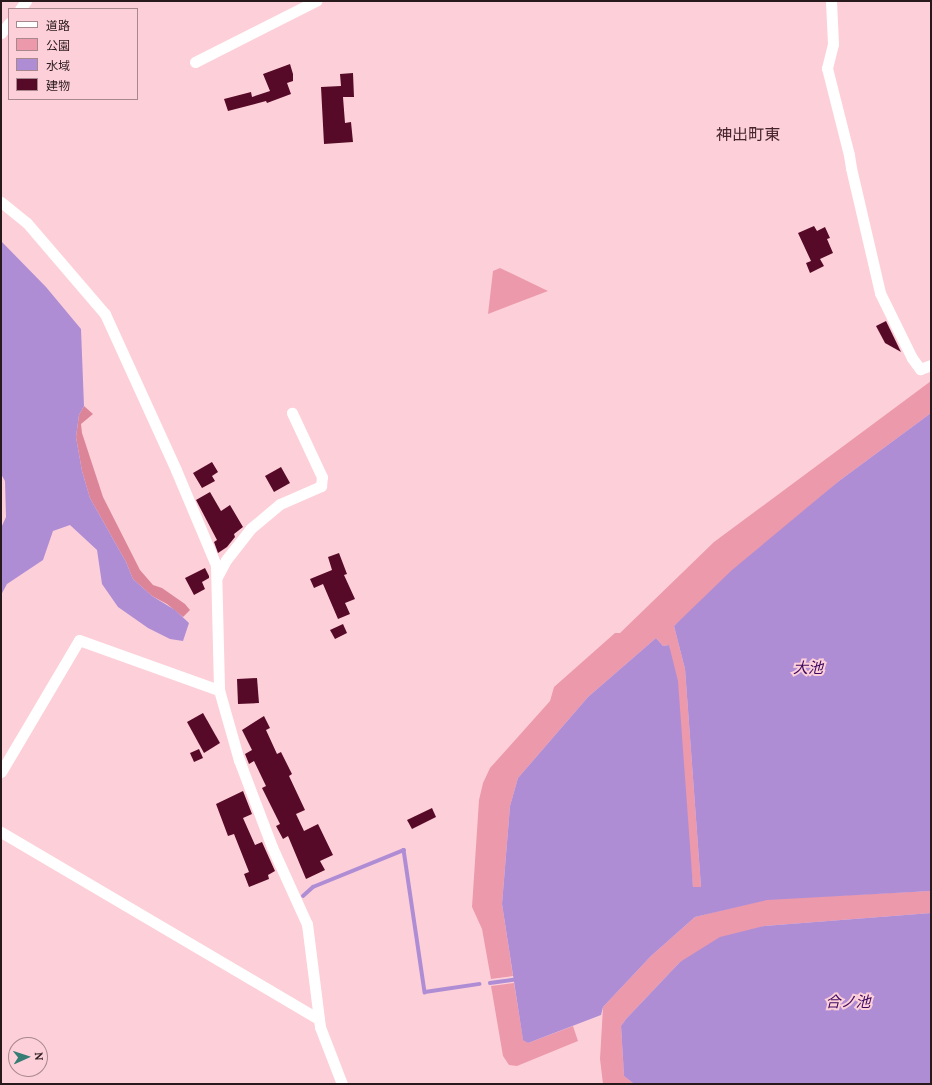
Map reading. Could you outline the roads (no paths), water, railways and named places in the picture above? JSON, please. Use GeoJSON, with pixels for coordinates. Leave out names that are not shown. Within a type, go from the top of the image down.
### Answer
{"type":"FeatureCollection","features":[{"type":"Feature","properties":{"kind":"street"},"geometry":{"type":"LineString","coordinates":[[195,62],[316,1]]}},
{"type":"Feature","properties":{"kind":"street"},"geometry":{"type":"LineString","coordinates":[[831,1],[833,44],[827,68],[850,155],[851,168],[880,293],[912,358],[920,369],[931,365]]}},
{"type":"Feature","properties":{"kind":"street"},"geometry":{"type":"LineString","coordinates":[[1,33],[8,24]]}},
{"type":"Feature","properties":{"kind":"street"},"geometry":{"type":"LineString","coordinates":[[1,202],[27,223],[105,314],[216,564],[219,690],[238,760],[272,847],[307,924],[320,1027],[342,1084]]}},
{"type":"Feature","properties":{"kind":"street"},"geometry":{"type":"LineString","coordinates":[[217,577],[226,560],[250,529],[280,504],[320,486],[322,476],[292,413]]}},
{"type":"Feature","properties":{"kind":"street"},"geometry":{"type":"LineString","coordinates":[[1,772],[79,640],[219,690]]}},
{"type":"Feature","properties":{"kind":"street"},"geometry":{"type":"LineString","coordinates":[[1,832],[319,1019]]}},
{"type":"Feature","properties":{"kind":"water"},"geometry":{"type":"Polygon","coordinates":[[[1,241],[46,287],[81,329],[84,406],[79,415],[76,437],[82,471],[90,498],[126,562],[133,579],[152,596],[175,610],[189,623],[183,641],[170,639],[148,628],[118,607],[102,584],[97,550],[70,525],[53,531],[43,560],[7,584],[1,595],[1,528],[6,517],[5,481],[1,474],[1,241]]]}},
{"type":"Feature","properties":{"kind":"water","name":"大池"},"geometry":{"type":"Polygon","coordinates":[[[931,413],[931,891],[767,900],[695,917],[651,956],[603,1007],[601,1015],[528,1043],[523,1040],[502,904],[510,806],[518,778],[588,697],[656,638],[663,646],[669,645],[678,681],[693,887],[701,887],[685,669],[674,626],[732,570],[839,481],[931,413]]]}},
{"type":"Feature","properties":{"kind":"water","name":"合ノ池"},"geometry":{"type":"Polygon","coordinates":[[[931,913],[931,1084],[634,1084],[624,1076],[621,1026],[680,962],[720,937],[764,926],[931,913]]]}},
{"type":"Feature","properties":{"kind":"waterway"},"geometry":{"type":"LineString","coordinates":[[303,896],[313,887],[404,850],[425,992],[479,984]]}},
{"type":"Feature","properties":{"kind":"waterway"},"geometry":{"type":"LineString","coordinates":[[490,983],[517,979]]}},
{"type":"Feature","properties":{"kind":"district","name":"神出町東"},"geometry":{"type":"Point","coordinates":[748,134]}}]}
